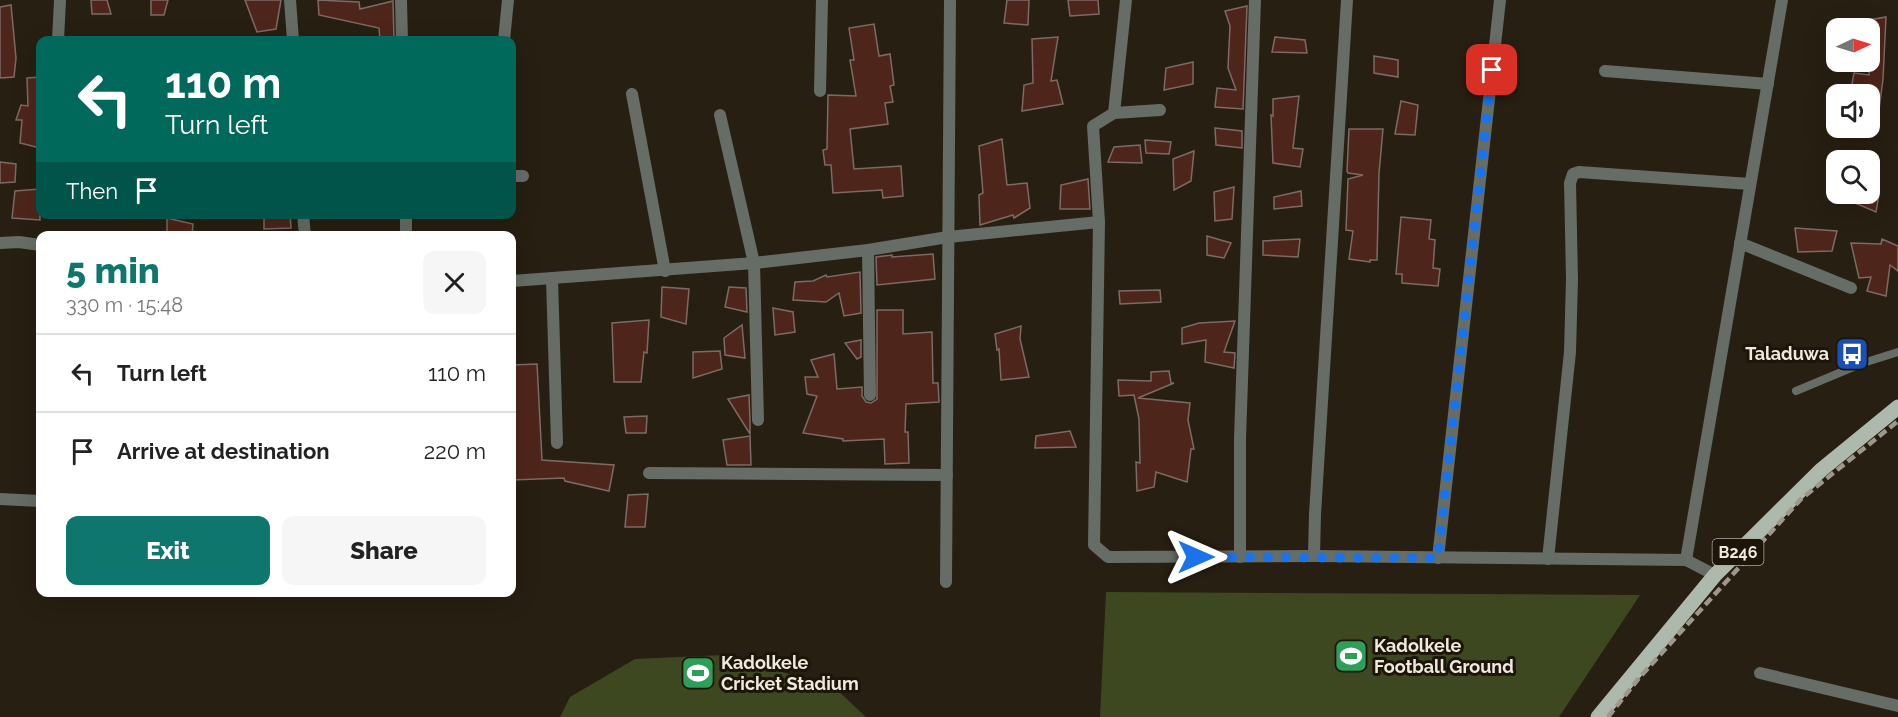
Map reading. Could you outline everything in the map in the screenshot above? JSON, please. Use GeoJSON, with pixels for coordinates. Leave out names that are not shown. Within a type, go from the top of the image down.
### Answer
{"type":"FeatureCollection","features":[{"type":"Feature","properties":{"kind":"main road","name":"B246"},"geometry":{"type":"LineString","coordinates":[[1598,717],[1715,575],[1821,470],[1898,407]]}},
{"type":"Feature","properties":{"kind":"street"},"geometry":{"type":"LineString","coordinates":[[58,36],[60,0]]}},
{"type":"Feature","properties":{"kind":"street"},"geometry":{"type":"LineString","coordinates":[[290,0],[292,36]]}},
{"type":"Feature","properties":{"kind":"street"},"geometry":{"type":"LineString","coordinates":[[401,0],[402,36]]}},
{"type":"Feature","properties":{"kind":"street"},"geometry":{"type":"LineString","coordinates":[[504,36],[508,0]]}},
{"type":"Feature","properties":{"kind":"street"},"geometry":{"type":"LineString","coordinates":[[820,91],[822,0]]}},
{"type":"Feature","properties":{"kind":"street"},"geometry":{"type":"LineString","coordinates":[[946,582],[950,0]]}},
{"type":"Feature","properties":{"kind":"street"},"geometry":{"type":"LineString","coordinates":[[1114,113],[1126,0]]}},
{"type":"Feature","properties":{"kind":"street"},"geometry":{"type":"LineString","coordinates":[[1240,556],[1241,427],[1255,0]]}},
{"type":"Feature","properties":{"kind":"street"},"geometry":{"type":"LineString","coordinates":[[1314,556],[1347,0]]}},
{"type":"Feature","properties":{"kind":"street"},"geometry":{"type":"LineString","coordinates":[[1438,558],[1500,0]]}},
{"type":"Feature","properties":{"kind":"street"},"geometry":{"type":"LineString","coordinates":[[1686,560],[1782,0]]}},
{"type":"Feature","properties":{"kind":"street"},"geometry":{"type":"LineString","coordinates":[[1605,72],[1768,84]]}},
{"type":"Feature","properties":{"kind":"street"},"geometry":{"type":"LineString","coordinates":[[632,94],[664,271]]}},
{"type":"Feature","properties":{"kind":"street"},"geometry":{"type":"LineString","coordinates":[[1160,110],[1114,113],[1093,126],[1099,222],[1095,546],[1108,557],[1314,556],[1686,560],[1715,575]]}},
{"type":"Feature","properties":{"kind":"street"},"geometry":{"type":"LineString","coordinates":[[720,115],[754,263],[758,420]]}},
{"type":"Feature","properties":{"kind":"street"},"geometry":{"type":"LineString","coordinates":[[1548,559],[1570,352],[1572,279],[1570,183],[1573,174],[1579,172],[1750,184]]}},
{"type":"Feature","properties":{"kind":"street"},"geometry":{"type":"LineString","coordinates":[[516,281],[754,263],[868,250],[948,237],[1099,222]]}},
{"type":"Feature","properties":{"kind":"street"},"geometry":{"type":"LineString","coordinates":[[0,243],[36,244]]}},
{"type":"Feature","properties":{"kind":"street"},"geometry":{"type":"LineString","coordinates":[[1740,243],[1851,288]]}},
{"type":"Feature","properties":{"kind":"street"},"geometry":{"type":"LineString","coordinates":[[868,250],[870,395]]}},
{"type":"Feature","properties":{"kind":"street"},"geometry":{"type":"LineString","coordinates":[[552,279],[557,443]]}},
{"type":"Feature","properties":{"kind":"street"},"geometry":{"type":"LineString","coordinates":[[649,473],[947,475]]}},
{"type":"Feature","properties":{"kind":"street"},"geometry":{"type":"LineString","coordinates":[[0,499],[36,501]]}},
{"type":"Feature","properties":{"kind":"street"},"geometry":{"type":"LineString","coordinates":[[1760,673],[1898,706]]}},
{"type":"Feature","properties":{"kind":"lane"},"geometry":{"type":"LineString","coordinates":[[1796,391],[1863,363],[1898,352]]}},
{"type":"Feature","properties":{"kind":"green space","name":"Kadolkele Football Ground"},"geometry":{"type":"Polygon","coordinates":[[[1106,592],[1640,595],[1559,717],[1100,717],[1106,592]]]}},
{"type":"Feature","properties":{"kind":"green space","name":"Kadolkele Cricket Stadium"},"geometry":{"type":"Polygon","coordinates":[[[723,655],[834,687],[866,717],[560,717],[570,697],[635,659],[723,655]]]}},
{"type":"Feature","properties":{"kind":"building"},"geometry":{"type":"Polygon","coordinates":[[[91,0],[107,0],[111,14],[92,14],[91,0]]]}},
{"type":"Feature","properties":{"kind":"building"},"geometry":{"type":"Polygon","coordinates":[[[151,0],[168,0],[164,15],[151,15],[151,0]]]}},
{"type":"Feature","properties":{"kind":"building"},"geometry":{"type":"Polygon","coordinates":[[[245,0],[281,0],[276,29],[257,32],[245,0]]]}},
{"type":"Feature","properties":{"kind":"building"},"geometry":{"type":"Polygon","coordinates":[[[318,0],[359,2],[360,9],[393,1],[394,36],[380,36],[379,28],[319,15],[318,0]]]}},
{"type":"Feature","properties":{"kind":"building"},"geometry":{"type":"Polygon","coordinates":[[[1007,0],[1029,0],[1028,25],[1004,23],[1007,0]]]}},
{"type":"Feature","properties":{"kind":"building"},"geometry":{"type":"Polygon","coordinates":[[[1068,0],[1098,0],[1099,14],[1070,16],[1068,0]]]}},
{"type":"Feature","properties":{"kind":"building"},"geometry":{"type":"Polygon","coordinates":[[[11,5],[16,58],[14,77],[0,78],[0,7],[11,5]]]}},
{"type":"Feature","properties":{"kind":"building"},"geometry":{"type":"Polygon","coordinates":[[[1247,6],[1243,109],[1215,107],[1217,88],[1236,90],[1228,68],[1230,26],[1225,11],[1247,6]]]}},
{"type":"Feature","properties":{"kind":"building"},"geometry":{"type":"Polygon","coordinates":[[[1886,17],[1880,102],[1880,84],[1852,84],[1854,73],[1869,75],[1869,72],[1880,72],[1880,18],[1886,17]]]}},
{"type":"Feature","properties":{"kind":"building"},"geometry":{"type":"Polygon","coordinates":[[[874,24],[879,56],[890,54],[894,85],[890,86],[893,102],[885,103],[888,124],[850,129],[854,169],[901,166],[903,196],[883,198],[882,190],[833,193],[831,165],[825,165],[823,150],[827,149],[828,95],[856,96],[850,60],[854,60],[849,28],[874,24]]]}},
{"type":"Feature","properties":{"kind":"building"},"geometry":{"type":"Polygon","coordinates":[[[1058,37],[1051,81],[1057,80],[1063,104],[1022,111],[1024,85],[1033,83],[1032,39],[1058,37]]]}},
{"type":"Feature","properties":{"kind":"building"},"geometry":{"type":"Polygon","coordinates":[[[1275,37],[1305,40],[1307,53],[1272,52],[1275,37]]]}},
{"type":"Feature","properties":{"kind":"building"},"geometry":{"type":"Polygon","coordinates":[[[1374,56],[1398,60],[1398,77],[1374,73],[1374,56]]]}},
{"type":"Feature","properties":{"kind":"building"},"geometry":{"type":"Polygon","coordinates":[[[1193,62],[1193,84],[1164,90],[1166,68],[1193,62]]]}},
{"type":"Feature","properties":{"kind":"building"},"geometry":{"type":"Polygon","coordinates":[[[36,77],[36,147],[20,143],[22,120],[16,120],[21,105],[28,106],[27,78],[36,77]]]}},
{"type":"Feature","properties":{"kind":"building"},"geometry":{"type":"Polygon","coordinates":[[[1299,96],[1293,148],[1303,149],[1300,167],[1273,163],[1271,115],[1273,116],[1273,99],[1299,96]]]}},
{"type":"Feature","properties":{"kind":"building"},"geometry":{"type":"Polygon","coordinates":[[[1401,101],[1418,105],[1415,135],[1395,134],[1401,101]]]}},
{"type":"Feature","properties":{"kind":"building"},"geometry":{"type":"Polygon","coordinates":[[[1215,128],[1242,131],[1242,148],[1216,145],[1215,128]]]}},
{"type":"Feature","properties":{"kind":"building"},"geometry":{"type":"Polygon","coordinates":[[[1349,129],[1383,129],[1379,173],[1377,260],[1370,260],[1370,262],[1349,259],[1353,231],[1346,230],[1348,179],[1363,175],[1347,171],[1349,129]]]}},
{"type":"Feature","properties":{"kind":"building"},"geometry":{"type":"Polygon","coordinates":[[[1002,139],[1007,185],[1027,183],[1030,208],[1014,218],[1013,215],[980,225],[979,195],[983,193],[979,146],[1002,139]]]}},
{"type":"Feature","properties":{"kind":"building"},"geometry":{"type":"Polygon","coordinates":[[[1145,140],[1171,142],[1169,154],[1146,153],[1145,140]]]}},
{"type":"Feature","properties":{"kind":"building"},"geometry":{"type":"Polygon","coordinates":[[[1140,145],[1142,163],[1108,162],[1114,147],[1140,145]]]}},
{"type":"Feature","properties":{"kind":"building"},"geometry":{"type":"Polygon","coordinates":[[[1194,151],[1191,181],[1174,190],[1173,159],[1194,151]]]}},
{"type":"Feature","properties":{"kind":"building"},"geometry":{"type":"Polygon","coordinates":[[[0,162],[16,164],[15,182],[0,183],[0,162]]]}},
{"type":"Feature","properties":{"kind":"building"},"geometry":{"type":"Polygon","coordinates":[[[1088,179],[1090,209],[1060,209],[1061,185],[1088,179]]]}},
{"type":"Feature","properties":{"kind":"building"},"geometry":{"type":"Polygon","coordinates":[[[1234,187],[1232,219],[1215,221],[1214,192],[1234,187]]]}},
{"type":"Feature","properties":{"kind":"building"},"geometry":{"type":"Polygon","coordinates":[[[36,189],[36,219],[40,220],[12,218],[15,191],[36,189]]]}},
{"type":"Feature","properties":{"kind":"building"},"geometry":{"type":"Polygon","coordinates":[[[1301,191],[1302,206],[1274,209],[1274,197],[1301,191]]]}},
{"type":"Feature","properties":{"kind":"building"},"geometry":{"type":"Polygon","coordinates":[[[1857,204],[1877,204],[1876,212],[1857,204]]]}},
{"type":"Feature","properties":{"kind":"building"},"geometry":{"type":"Polygon","coordinates":[[[1401,217],[1431,220],[1429,239],[1435,240],[1433,268],[1440,269],[1438,286],[1402,283],[1402,274],[1396,274],[1401,217]]]}},
{"type":"Feature","properties":{"kind":"building"},"geometry":{"type":"Polygon","coordinates":[[[167,219],[193,224],[192,231],[167,231],[167,219]]]}},
{"type":"Feature","properties":{"kind":"building"},"geometry":{"type":"Polygon","coordinates":[[[264,219],[290,219],[291,228],[264,229],[264,219]]]}},
{"type":"Feature","properties":{"kind":"building"},"geometry":{"type":"Polygon","coordinates":[[[1795,228],[1837,231],[1832,251],[1798,252],[1795,228]]]}},
{"type":"Feature","properties":{"kind":"building"},"geometry":{"type":"Polygon","coordinates":[[[1207,236],[1231,243],[1224,258],[1207,255],[1207,236]]]}},
{"type":"Feature","properties":{"kind":"building"},"geometry":{"type":"Polygon","coordinates":[[[1300,239],[1298,257],[1263,255],[1263,241],[1300,239]]]}},
{"type":"Feature","properties":{"kind":"building"},"geometry":{"type":"Polygon","coordinates":[[[1882,239],[1898,246],[1898,271],[1890,265],[1886,296],[1867,291],[1871,277],[1859,278],[1851,243],[1881,244],[1882,239]]]}},
{"type":"Feature","properties":{"kind":"building"},"geometry":{"type":"Polygon","coordinates":[[[933,254],[935,279],[877,285],[876,257],[933,254]]]}},
{"type":"Feature","properties":{"kind":"building"},"geometry":{"type":"Polygon","coordinates":[[[860,272],[861,313],[844,316],[839,293],[826,302],[793,300],[795,282],[813,281],[826,275],[827,277],[860,272]]]}},
{"type":"Feature","properties":{"kind":"building"},"geometry":{"type":"Polygon","coordinates":[[[662,287],[689,289],[686,324],[661,317],[662,287]]]}},
{"type":"Feature","properties":{"kind":"building"},"geometry":{"type":"Polygon","coordinates":[[[729,287],[746,288],[747,312],[725,307],[729,287]]]}},
{"type":"Feature","properties":{"kind":"building"},"geometry":{"type":"Polygon","coordinates":[[[1160,290],[1161,302],[1120,304],[1119,291],[1160,290]]]}},
{"type":"Feature","properties":{"kind":"building"},"geometry":{"type":"Polygon","coordinates":[[[773,308],[793,312],[795,332],[775,335],[773,308]]]}},
{"type":"Feature","properties":{"kind":"building"},"geometry":{"type":"Polygon","coordinates":[[[877,310],[903,310],[903,334],[932,332],[933,383],[938,383],[939,402],[906,404],[905,432],[908,432],[909,463],[885,464],[884,439],[843,441],[843,439],[803,433],[817,396],[807,394],[805,377],[818,377],[811,360],[834,354],[837,389],[862,387],[862,396],[866,402],[871,403],[877,399],[877,310]]]}},
{"type":"Feature","properties":{"kind":"building"},"geometry":{"type":"Polygon","coordinates":[[[649,320],[647,353],[644,352],[641,382],[614,382],[612,323],[649,320]]]}},
{"type":"Feature","properties":{"kind":"building"},"geometry":{"type":"Polygon","coordinates":[[[1235,321],[1224,352],[1235,353],[1234,368],[1205,362],[1206,340],[1182,344],[1182,328],[1199,323],[1235,321]]]}},
{"type":"Feature","properties":{"kind":"building"},"geometry":{"type":"Polygon","coordinates":[[[742,325],[745,358],[725,355],[724,338],[742,325]]]}},
{"type":"Feature","properties":{"kind":"building"},"geometry":{"type":"Polygon","coordinates":[[[1021,326],[1020,339],[1029,377],[1001,380],[999,349],[997,350],[995,334],[1021,326]]]}},
{"type":"Feature","properties":{"kind":"building"},"geometry":{"type":"Polygon","coordinates":[[[861,340],[861,357],[857,359],[845,343],[861,340]]]}},
{"type":"Feature","properties":{"kind":"building"},"geometry":{"type":"Polygon","coordinates":[[[720,351],[722,369],[693,378],[693,352],[720,351]]]}},
{"type":"Feature","properties":{"kind":"building"},"geometry":{"type":"Polygon","coordinates":[[[537,364],[542,460],[614,465],[609,491],[565,481],[564,478],[516,480],[516,365],[537,364]]]}},
{"type":"Feature","properties":{"kind":"building"},"geometry":{"type":"Polygon","coordinates":[[[1169,371],[1171,383],[1174,383],[1138,398],[1190,403],[1188,420],[1194,449],[1191,449],[1187,482],[1156,472],[1154,487],[1137,491],[1136,462],[1140,463],[1139,419],[1134,395],[1119,396],[1118,380],[1151,381],[1151,372],[1169,371]]]}},
{"type":"Feature","properties":{"kind":"building"},"geometry":{"type":"Polygon","coordinates":[[[749,395],[750,421],[750,434],[728,399],[749,395]]]}},
{"type":"Feature","properties":{"kind":"building"},"geometry":{"type":"Polygon","coordinates":[[[647,416],[646,433],[626,433],[624,417],[647,416]]]}},
{"type":"Feature","properties":{"kind":"building"},"geometry":{"type":"Polygon","coordinates":[[[1070,431],[1076,447],[1035,448],[1036,436],[1070,431]]]}},
{"type":"Feature","properties":{"kind":"building"},"geometry":{"type":"Polygon","coordinates":[[[750,436],[751,465],[727,465],[723,440],[750,436]]]}},
{"type":"Feature","properties":{"kind":"building"},"geometry":{"type":"Polygon","coordinates":[[[648,494],[645,527],[625,527],[628,495],[648,494]]]}},
{"type":"Feature","properties":{"kind":"railway"},"geometry":{"type":"LineString","coordinates":[[1608,717],[1639,678],[1801,499],[1898,421]]}},
{"type":"Feature","properties":{"kind":"place","name":"Taladuwa"},"geometry":{"type":"Point","coordinates":[1852,354]}},
{"type":"Feature","properties":{"kind":"place","name":"Kadolkele Football Ground"},"geometry":{"type":"Point","coordinates":[1351,656]}},
{"type":"Feature","properties":{"kind":"place","name":"Kadolkele Cricket Stadium"},"geometry":{"type":"Point","coordinates":[698,673]}},
{"type":"Feature","properties":{"kind":"route"},"geometry":{"type":"LineString","coordinates":[[1196,557],[1438,558],[1492,70]]}}]}
